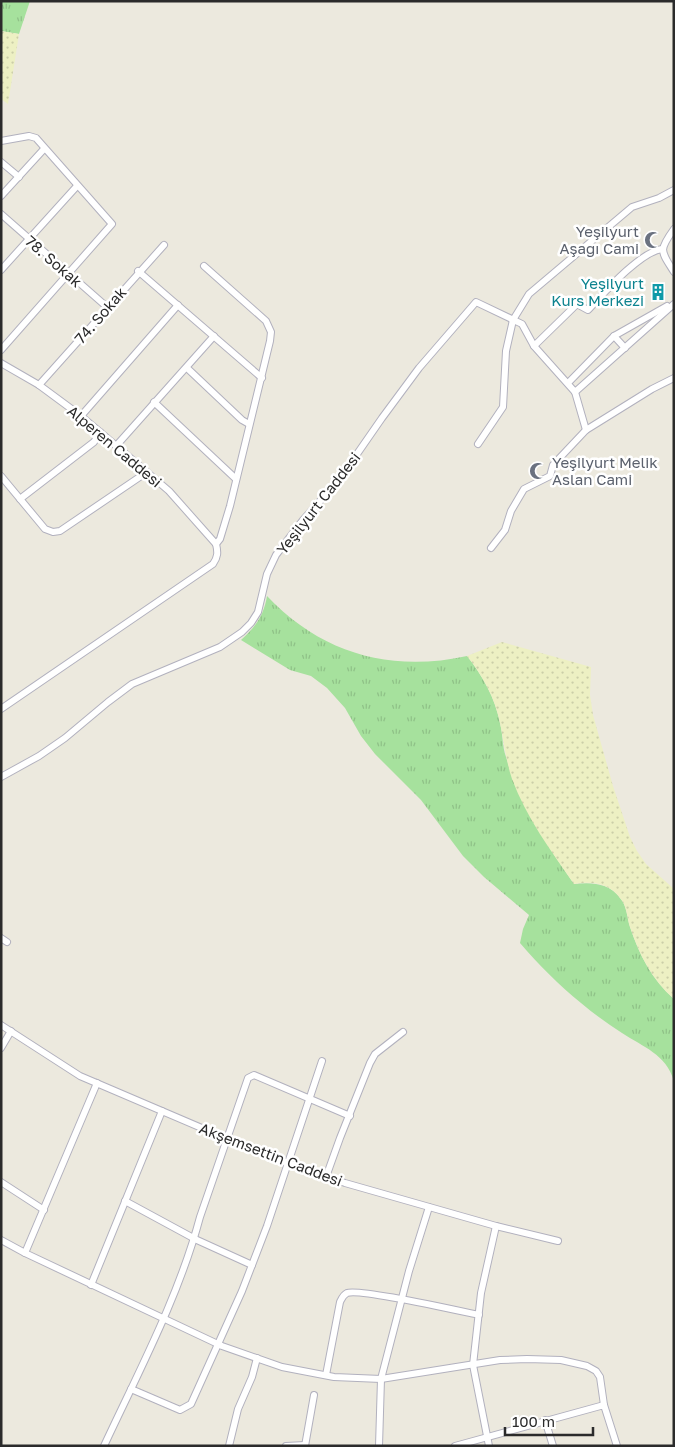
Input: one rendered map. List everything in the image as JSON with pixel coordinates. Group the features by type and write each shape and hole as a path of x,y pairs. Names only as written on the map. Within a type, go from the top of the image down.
{"street":[{"path":"1,140 29,136 36,138 112,224 1,350"},
{"path":"1,196 44,149"},
{"path":"1,162 19,177"},
{"path":"1,270 77,186"},
{"path":"478,444 503,407 506,351 513,320 529,294 632,207 659,198 674,190"},
{"name":"78. Sokak","path":"1,214 107,307"},
{"path":"674,229 662,249 663,255 674,272"},
{"name":"74. Sokak","path":"38,385 138,271 164,245"},
{"path":"534,346 578,304 588,310 615,282 653,250 662,249"},
{"path":"1,709 213,564 217,554 216,544 220,539 236,480 271,336 269,324 204,266"},
{"path":"138,271 262,378"},
{"name":"Yeşilyurt Caddesi","path":"1,777 39,756 66,738 132,684 220,647 242,632 258,612 267,574 276,555 303,520 339,480 419,368 476,302 513,320"},
{"path":"568,383 614,336 674,303"},
{"path":"575,392 674,303"},
{"path":"81,416 178,305"},
{"path":"513,320 522,324 534,346 575,392 586,430"},
{"path":"639,321 646,329"},
{"path":"116,446 214,336"},
{"path":"614,336 625,348"},
{"name":"Alperen Caddesi","path":"1,363 38,385 81,416 169,490 216,544"},
{"path":"187,368 242,420 249,424"},
{"path":"491,548 505,530 511,511 524,488 550,476 553,465 586,430 652,389 674,378"},
{"path":"154,402 236,480"},
{"path":"20,499 94,442 100,432"},
{"path":"1,476 45,530 57,532 147,472"},
{"name":"Akşemsettin Caddesi","path":"1,1025 80,1076 287,1162 326,1177 496,1226 558,1241"},
{"path":"1,1048 11,1031"},
{"path":"326,1177 370,1063 375,1054 403,1032"},
{"path":"131,1389 180,1410 191,1404 219,1344 252,1265 281,1185 322,1060"},
{"path":"104,1446 163,1319 194,1238 245,1082 252,1075 350,1116"},
{"path":"25,1253 98,1083"},
{"path":"91,1285 162,1111"},
{"path":"1,1182 44,1210"},
{"path":"125,1201 194,1238 252,1265"},
{"path":"379,1446 380,1379 429,1207"},
{"path":"489,1446 473,1365 481,1293 496,1226"},
{"path":"1,1240 163,1319 219,1344 282,1367 326,1376 380,1379 500,1360 534,1358 560,1360 587,1366 596,1371 600,1377 604,1405 617,1446"},
{"path":"326,1376 340,1302 345,1294 350,1292 479,1315"},
{"path":"228,1446 238,1408 252,1377 257,1358"},
{"path":"286,1446 305,1445 314,1395"},
{"path":"455,1446 604,1405"},
{"path":"545,1420 553,1446"}],"green space":[{"path":"1,1 30,1 19,34 1,31"},
{"path":"267,596 288,616 310,632 334,645 358,654 384,660 411,662 439,661 467,656 492,696 498,714 505,753 512,774 544,839 574,884 587,883 605,886 616,893 624,904 630,927 642,957 659,984 674,999 674,1081 660,1058 586,1007 557,982 527,951 520,943 529,915 484,877 463,856 421,800 375,754 361,736 345,708 327,688 311,676 290,670 241,640 258,621 264,609"}],"sand":[{"path":"1,31 19,34 8,104 1,99"},
{"path":"502,642 591,667 590,695 593,715 630,837 646,864 674,889 674,999 659,984 642,957 630,927 625,908 616,893 600,884 574,884 524,807 512,779 492,696 467,656"}],"place":[{"name":"Yeşilyurt Aşağı Cami","path":"653,240"},
{"name":"Yeşilyurt Kurs Merkezi","path":"658,292"},
{"name":"Yeşilyurt Melik Aslan Cami","path":"538,471"}]}
